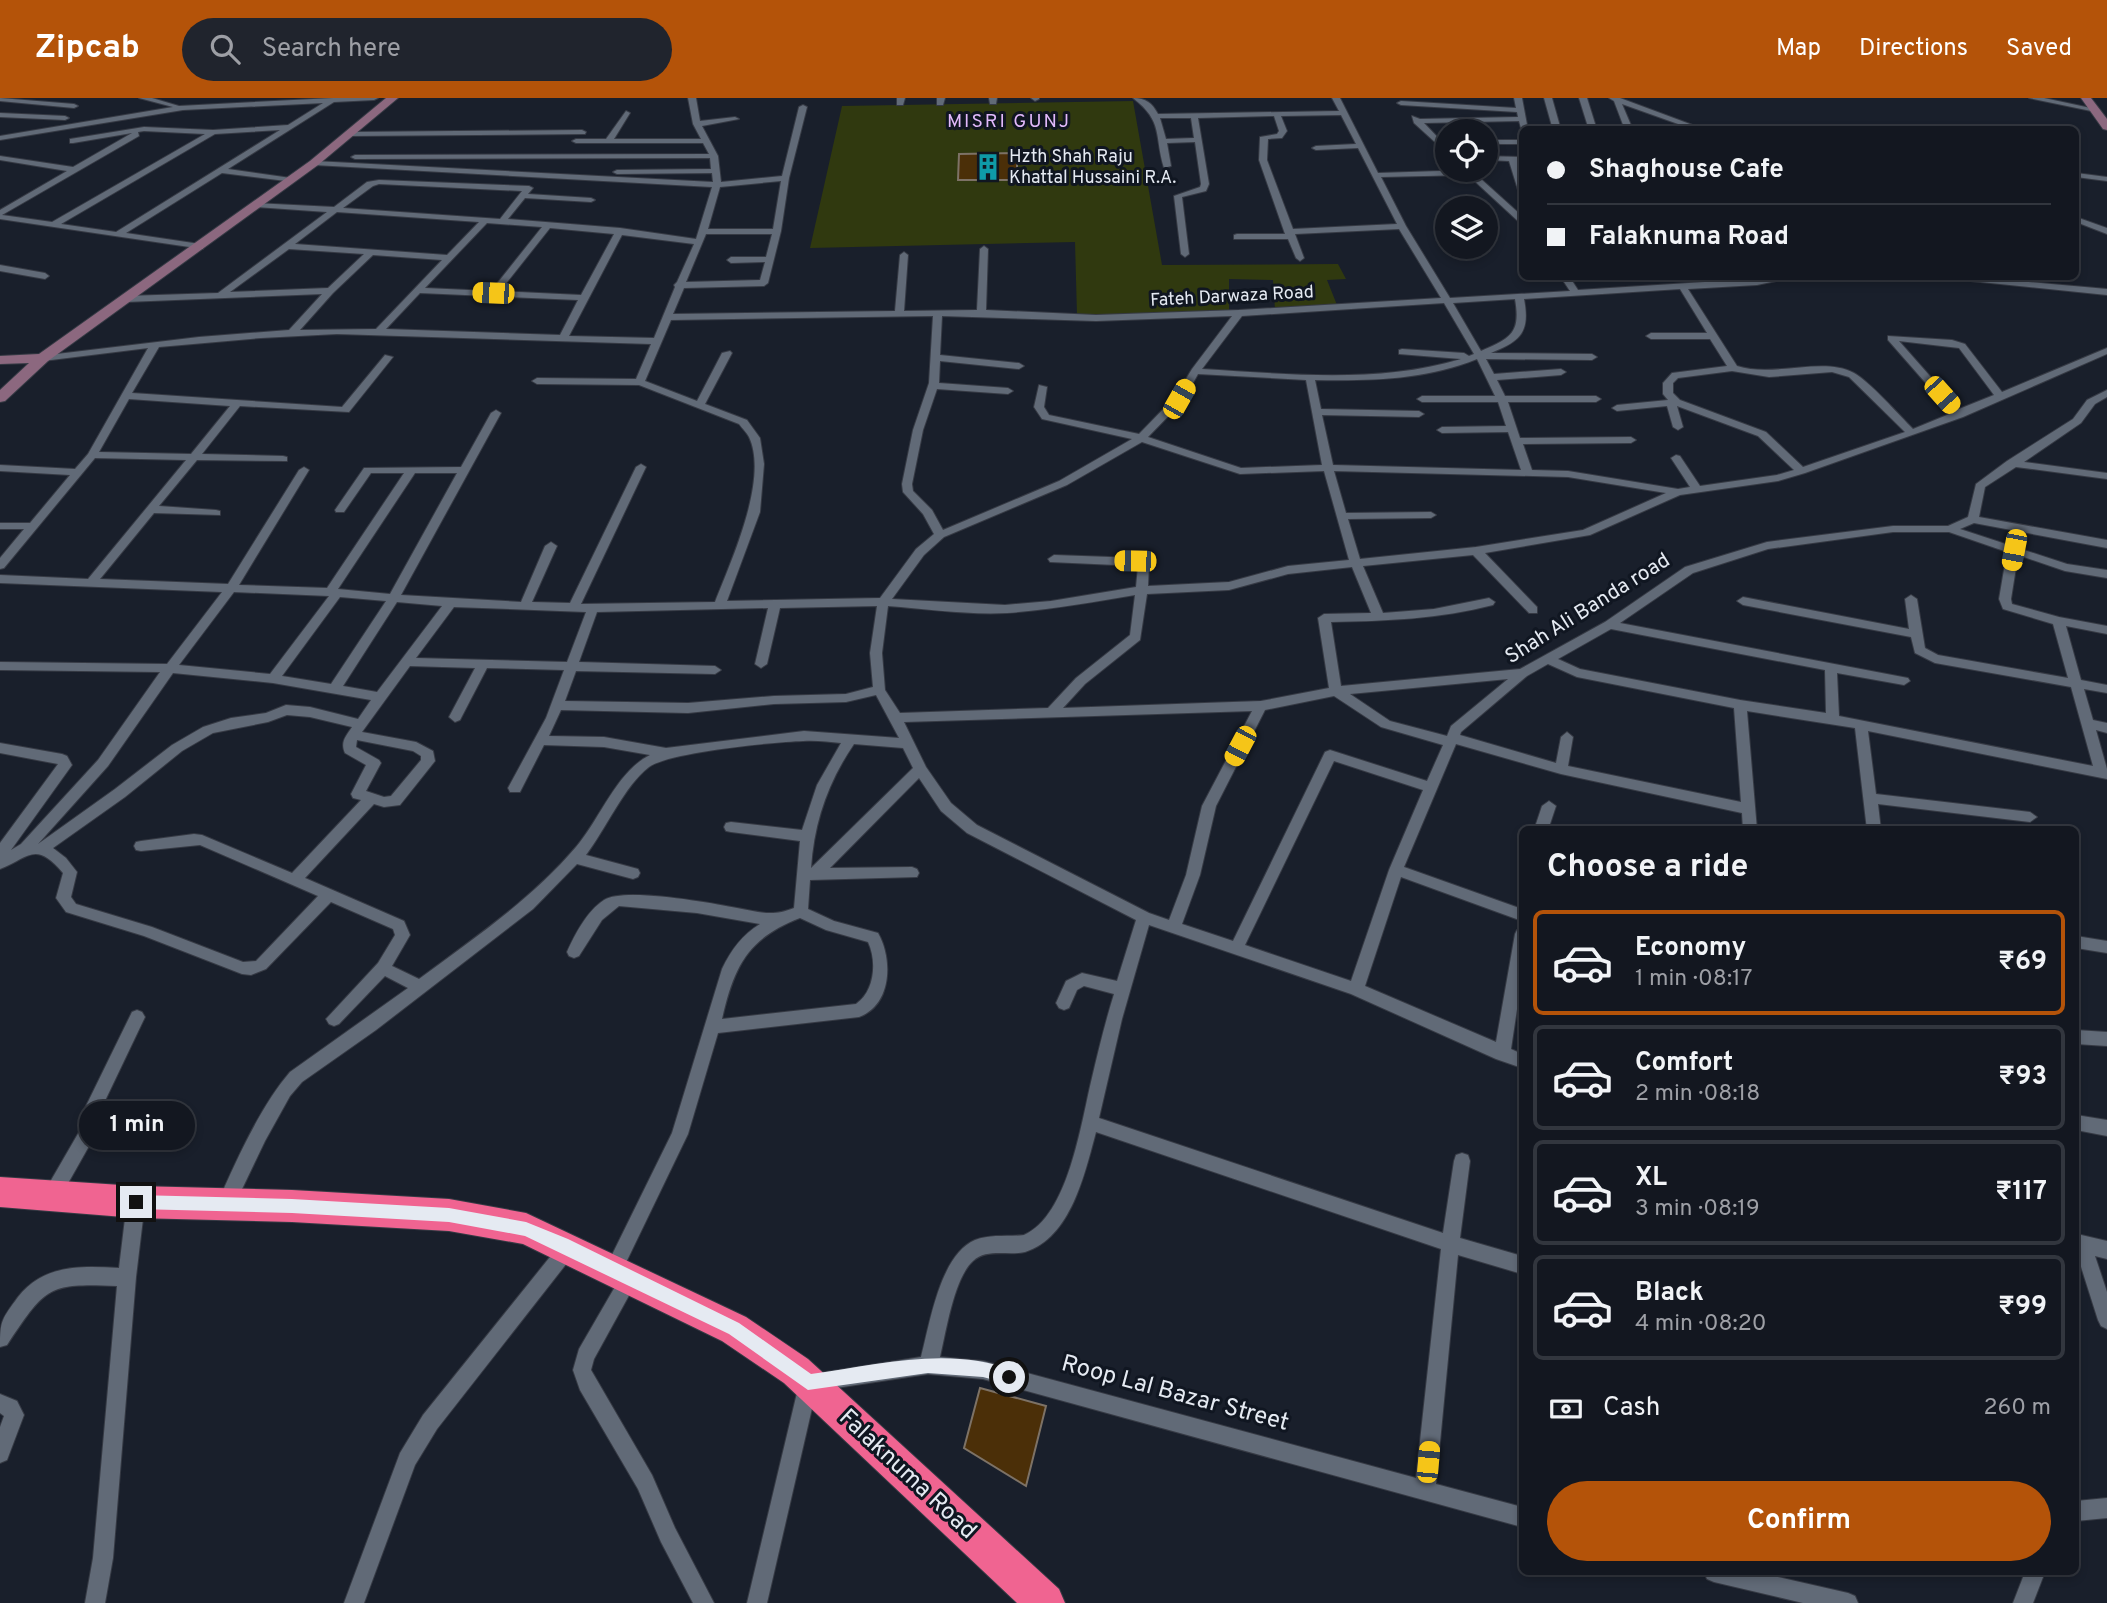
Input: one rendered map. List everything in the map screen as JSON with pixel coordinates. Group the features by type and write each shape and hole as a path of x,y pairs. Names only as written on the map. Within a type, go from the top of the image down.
{"highway":[{"name":"Falaknuma Road","path":"0,1192 136,1202 449,1215 526,1229 569,1247 734,1329 796,1371 1045,1603"}],"main road":[{"path":"0,398 43,358 318,160 393,98"},
{"path":"2086,98 2101,111 2107,127"},
{"path":"0,360 43,358"}],"street":[{"path":"61,128 65,118 83,98"},
{"path":"143,98 183,107"},
{"path":"0,138 183,107 374,98"},
{"path":"640,382 678,285 703,232 717,186 714,156 697,124 692,98"},
{"path":"1137,98 1146,102 1157,116 1167,166"},
{"path":"1336,98 1402,226 1491,377 1518,441 1528,474"},
{"path":"1518,98 1523,126"},
{"path":"1548,98 1557,126"},
{"path":"1583,98 1592,126"},
{"path":"1615,98 1662,120 1687,126"},
{"path":"1615,98 1627,126"},
{"path":"2033,98 2101,111"},
{"path":"0,99 52,100 74,106"},
{"path":"118,234 332,100"},
{"path":"1400,100 1521,114"},
{"path":"1400,100 1417,121 1435,136"},
{"path":"0,215 183,107"},
{"path":"678,285 765,282 777,231 785,178 803,107"},
{"path":"609,141 626,113"},
{"path":"1157,116 1345,113"},
{"path":"1277,114 1283,131 1279,136 1264,138 1262,160 1300,258"},
{"path":"1494,119 1521,114"},
{"path":"0,115 65,118"},
{"path":"1185,254 1178,196 1203,189 1205,184 1194,115"},
{"path":"697,124 735,119"},
{"path":"1417,121 1435,121"},
{"path":"73,141 144,129 213,132 289,127"},
{"path":"55,224 213,132"},
{"path":"350,134 582,132 568,158"},
{"path":"1498,137 1501,142 1519,142"},
{"path":"1163,141 1196,140"},
{"path":"576,141 706,141"},
{"path":"1316,148 1361,146"},
{"path":"318,160 714,156"},
{"path":"0,158 75,170"},
{"path":"1498,158 1519,159"},
{"path":"1512,159 1519,181"},
{"path":"318,160 540,177 717,186 785,178"},
{"path":"220,170 291,180"},
{"path":"575,172 717,171"},
{"path":"1374,175 1435,172"},
{"path":"2079,174 2107,179"},
{"path":"502,221 540,177"},
{"path":"1480,182 1519,217"},
{"path":"221,295 363,188 379,183 591,200"},
{"path":"1512,192 1519,191"},
{"path":"1492,193 1502,192"},
{"path":"256,205 486,219 620,231 698,242"},
{"path":"0,215 200,247"},
{"path":"378,332 486,219"},
{"path":"2079,220 2107,231"},
{"path":"493,293 548,225"},
{"path":"1237,237 1402,226"},
{"path":"562,340 620,231"},
{"path":"703,232 777,231"},
{"path":"288,246 449,258"},
{"path":"981,313 984,249"},
{"path":"292,333 330,291 370,253"},
{"path":"899,314 904,255"},
{"path":"731,260 771,259"},
{"path":"0,268 45,276"},
{"path":"1567,280 1575,292"},
{"name":"Fateh Darwaza Road","path":"667,317 981,313 1096,318 1519,298 1770,280"},
{"path":"1971,280 2107,292"},
{"path":"1682,286 1733,368"},
{"path":"419,290 584,298"},
{"path":"126,299 330,291"},
{"path":"1195,371 1310,377 1406,374 1480,356 1513,340 1523,323 1519,298"},
{"path":"1239,313 1195,371 1179,399 1141,438 1063,483 940,535 920,552 883,602 876,653 879,690 896,718 919,769 946,807 972,828 1144,917 1356,989 1519,1060"},
{"path":"938,314 933,386 918,430 907,484 908,492 928,512 940,535"},
{"path":"43,358 292,333 378,332 655,341"},
{"path":"1651,336 1712,337"},
{"path":"1959,415 1891,338 1962,346 2001,397"},
{"path":"0,565 92,455 155,345"},
{"path":"0,579 333,592 451,603 593,608 883,602 974,610 1005,609 1051,605 1144,590 1229,586 1288,570 1476,551 1586,533 1678,492 1778,478 1912,433 2107,351"},
{"path":"1402,352 1592,357"},
{"path":"700,404 727,353"},
{"path":"125,396 345,410 388,357"},
{"path":"937,358 1019,366"},
{"path":"1678,427 1667,387 1675,374 1733,368 1742,372 1760,373 1843,370 1852,375 1912,433"},
{"path":"1491,377 1561,373"},
{"path":"1310,377 1328,468 1356,564 1379,617"},
{"path":"537,381 640,382 743,422 755,438 759,464 755,512 720,604"},
{"path":"933,386 1008,391"},
{"path":"1042,387 1038,405 1040,413 1046,417 1141,438 1240,471 1328,468 1568,474 1678,492"},
{"path":"1973,519 1980,486 2077,421 2091,402 2107,393"},
{"path":"1422,399 1596,399"},
{"path":"1617,408 1673,403 1762,434 1801,471"},
{"path":"90,584 237,404"},
{"path":"1318,412 1419,414"},
{"path":"334,690 394,597 496,413"},
{"path":"1442,429 1513,429"},
{"path":"1518,441 1632,440"},
{"path":"92,455 283,458"},
{"path":"1676,458 1696,488"},
{"path":"2011,463 2107,476"},
{"path":"574,607 641,467"},
{"path":"0,468 80,472"},
{"path":"273,678 333,592 412,469"},
{"path":"0,863 26,848 103,763 231,588 304,470"},
{"path":"340,510 368,470 466,470"},
{"path":"151,509 216,513"},
{"path":"1342,516 1431,515"},
{"path":"1950,529 1973,519 2107,544"},
{"path":"0,526 32,526"},
{"name":"Shah Ali Banda road","path":"1356,989 1396,870 1456,729 1523,673 1609,625 1689,570 1767,546 1894,529 1950,529"},
{"path":"1950,529 2065,566 2107,574"},
{"path":"525,605 551,546"},
{"path":"2014,550 2005,603 2016,610 2107,630"},
{"path":"1476,551 1533,610"},
{"path":"1051,714 1068,690 1082,677 1136,637 1144,590 1143,564 1135,561 1054,559"},
{"path":"1911,599 1919,650 1934,659 2107,689"},
{"path":"1489,601 1461,610 1422,616 1324,618 1336,691 1386,724 1561,769 1747,808"},
{"path":"1743,601 1916,634"},
{"path":"43,848 177,748 208,730 297,709 357,729 416,747 429,757 395,801 370,800 358,794 357,791 374,763 350,751 349,741 357,729 451,603"},
{"path":"761,664 775,603"},
{"path":"515,788 556,705 593,608"},
{"path":"2058,621 2104,773"},
{"path":"1609,625 1904,681"},
{"path":"1547,659 1577,673 1740,705 1861,724 2104,773"},
{"path":"408,662 715,670"},
{"path":"0,666 170,668 273,678 381,697"},
{"path":"455,717 482,666"},
{"path":"1831,666 1833,719"},
{"path":"896,718 1261,706 1336,691 1523,673"},
{"path":"556,705 688,708 846,698 879,690"},
{"path":"1740,705 1749,826"},
{"path":"1174,927 1193,875 1209,806 1261,706"},
{"path":"1861,724 1874,826"},
{"path":"2087,724 2107,728"},
{"path":"540,740 604,742 666,753 804,736 906,743"},
{"path":"1561,769 1567,737"},
{"path":"801,912 810,874 807,835 819,797 835,762 851,739"},
{"path":"0,748 48,755 62,759 65,765 0,854"},
{"path":"226,1205 259,1136 284,1091 296,1077 370,1026 528,905 575,858 632,776 645,763 666,753"},
{"path":"1237,947 1330,755 1431,787"},
{"path":"810,874 919,769"},
{"path":"1870,798 2030,817"},
{"path":"294,880 370,800"},
{"path":"1542,826 1549,806"},
{"path":"731,827 807,835"},
{"path":"141,846 199,839 399,925 403,935 383,968 334,1019"},
{"path":"26,848 43,848 64,863 70,872 63,898 71,908 148,931 242,968 251,969 261,965 327,896"},
{"path":"575,858 633,873"},
{"path":"1396,870 1519,914"},
{"path":"810,874 912,873"},
{"path":"574,952 594,920 610,902 617,900 697,907 774,920"},
{"path":"704,1603 668,1535 645,1482 606,1418 582,1370 680,1134 719,996 738,951 757,931 774,920 801,912 831,926 868,935 877,943 880,951 878,983 871,1003 859,1010 712,1027"},
{"path":"928,1365 956,1270 967,1254 983,1246 1026,1245 1043,1233 1059,1210 1068,1191 1089,1122 1121,989 1144,917"},
{"path":"2079,942 2107,947"},
{"path":"1502,1054 1519,952"},
{"path":"383,968 419,986"},
{"path":"1064,1003 1071,986 1082,979 1121,989"},
{"path":"51,1196 87,1134 94,1106 136,1017"},
{"path":"2079,1037 2107,1039"},
{"path":"1089,1122 1450,1244 1519,1264"},
{"path":"2079,1123 2107,1128"},
{"path":"1425,1490 1450,1244 1462,1161"},
{"path":"95,1603 103,1558 136,1202"},
{"path":"2079,1244 2107,1250"},
{"path":"2079,1244 2107,1320"},
{"path":"354,1603 407,1460 437,1412 569,1247"},
{"path":"0,1338 28,1296 55,1277 127,1277"},
{"name":"Roop Lal Bazar Street","path":"808,1382 928,1365 983,1370 1519,1516"},
{"path":"757,1603 808,1382"},
{"path":"0,1404 10,1408 14,1415 0,1453"},
{"path":"2079,1511 2107,1508"},
{"path":"2023,1603 2034,1575"},
{"path":"1746,1576 1848,1603"}],"green space":[{"path":"1133,101 1162,265 1338,264 1346,279 1327,280 1337,305 1275,310 1273,280 1229,279 1229,311 1077,315 1075,242 810,248 842,106"}],"building":[{"name":"Hzth Shah Raju Khattal Hussaini R.A.","path":"1017,153 1017,180 958,180 959,154"},
{"path":"980,1388 1046,1406 1026,1486 964,1448"}],"place":[{"name":"Hzth Shah Raju Khattal Hussaini R.A.","path":"988,167"}],"district":[{"name":"MISRI GUNJ","path":"1009,122"}],"route":[{"path":"136,1202 292,1206 449,1215 488,1220 526,1229 563,1244 734,1329 808,1382 928,1365 983,1370 1009,1377"}]}
